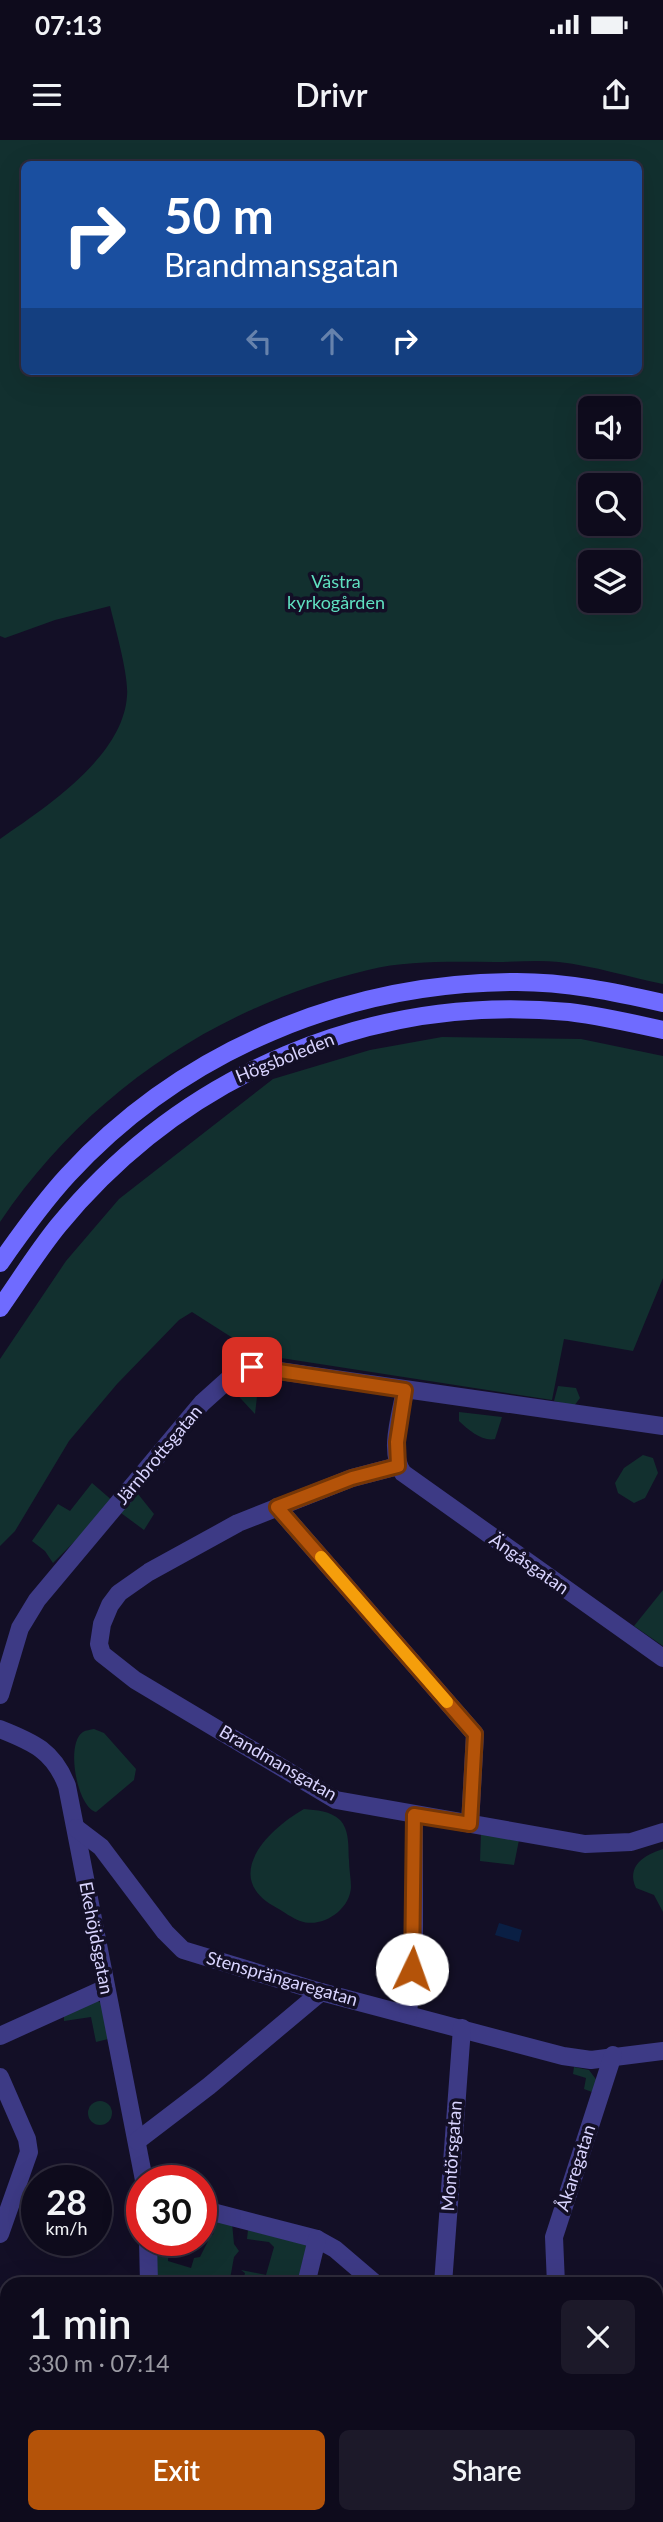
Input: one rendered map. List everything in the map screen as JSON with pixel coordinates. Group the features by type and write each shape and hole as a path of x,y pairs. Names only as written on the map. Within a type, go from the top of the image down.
{"main road":[{"name":"Högsboleden","path":"0,1263 69,1174 118,1128 175,1083 259,1036 359,1001 463,985 518,982 567,986 663,1003"},
{"name":"Högsboleden","path":"0,1308 58,1226 124,1159 160,1127 213,1089 251,1069 334,1037 412,1018 452,1013 532,1010 571,1013 663,1031"}],"street":[{"name":"Järnbrottsgatan","path":"0,1695 20,1628 37,1600 202,1403 231,1377 252,1367 663,1426"},
{"path":"405,1390 397,1442 398,1466 360,1475 277,1507 475,1734 470,1824"},
{"name":"Ängåsgatan","path":"398,1466 425,1489 663,1658"},
{"name":"Brandmansgatan","path":"277,1507 216,1533 119,1593 105,1615 99,1644 102,1654 117,1668 326,1795 414,1815 585,1844 631,1842 663,1832"},
{"name":"Ekehöjdsgatan","path":"0,1729 35,1743 53,1759 67,1786 141,2165"},
{"path":"408,2014 414,1942 414,1815"},
{"name":"Stensprängaregatan","path":"76,1828 101,1847 164,1932 183,1950 321,1992 563,2056 591,2060 613,2055 663,2051"},
{"path":"0,2036 106,1988"},
{"path":"137,2141 209,2087 321,1992"},
{"name":"Montörsgatan","path":"444,2277 462,2028"},
{"name":"Åkaregatan","path":"556,2277 554,2237 613,2055"},
{"path":"0,2077 27,2139 29,2152 0,2234"},
{"path":"217,2213 317,2239 335,2249 368,2277"},
{"path":"308,2277 317,2239"},
{"path":"148,2256 149,2277"}],"green space":[{"name":"Västra kyrkogården","path":"0,140 663,140 663,984 585,966 535,961 399,965 368,970 312,986 259,1006 208,1032 160,1061 115,1095 73,1133 35,1176 0,1222 0,839 59,796 97,760 112,740 122,718 127,696 126,676 110,606 55,620 5,638 0,636"},
{"path":"442,1037 581,1039 663,1056 663,1278 633,1351 564,1339 552,1400 281,1358 239,1342 192,1312 179,1320 117,1384 69,1441 15,1531 0,1546 0,1359 66,1261 119,1199 273,1079 370,1050"},
{"path":"246,1377 259,1379 255,1414 230,1387"},
{"path":"558,1386 576,1388 580,1398 574,1406 554,1401"},
{"path":"459,1412 502,1417 495,1439 486,1439 471,1431 459,1421"},
{"path":"643,1455 653,1458 658,1473 645,1498 634,1503 618,1493 615,1483 624,1468"},
{"path":"92,1483 114,1502 53,1563 45,1551 32,1541 58,1504 70,1511"},
{"path":"138,1494 154,1514 144,1530 121,1513"},
{"path":"663,1590 663,1646 634,1626"},
{"path":"94,1729 104,1733 136,1769 134,1780 96,1812 89,1808 83,1799 74,1761 78,1738 83,1732"},
{"path":"304,1809 332,1815 343,1824 348,1839 351,1887 346,1903 333,1916 308,1923 288,1915 260,1896 252,1883 251,1869 255,1855 264,1842 276,1829"},
{"path":"481,1833 519,1840 514,1865 480,1861"},
{"path":"663,1849 663,1912 654,1895 636,1888 633,1873 643,1858"},
{"path":"94,1999 101,2003 108,2039 96,2042 91,2017 64,2021 64,2015"},
{"path":"574,2067 589,2070 598,2082 592,2092 584,2089 586,2078 573,2074"},
{"path":"95,2101 105,2101 112,2108 112,2118 105,2125 95,2125 88,2118 88,2108"},
{"path":"217,2220 232,2223 234,2244 239,2251 234,2257 230,2277 155,2277 155,2256 168,2256 168,2261 191,2268 194,2258 217,2256"},
{"path":"248,2230 307,2245 302,2277 244,2277 245,2273 241,2270 266,2275 274,2247 269,2242 247,2239"}],"water":[{"path":"499,1923 522,1930 519,1942 495,1935"}],"slow traffic":[{"path":"321,1557 447,1702"}],"route":[{"path":"252,1367 405,1390 397,1442 398,1466 382,1468 352,1478 277,1507 475,1734 476,1759 470,1824 414,1815 412,1969"}]}
